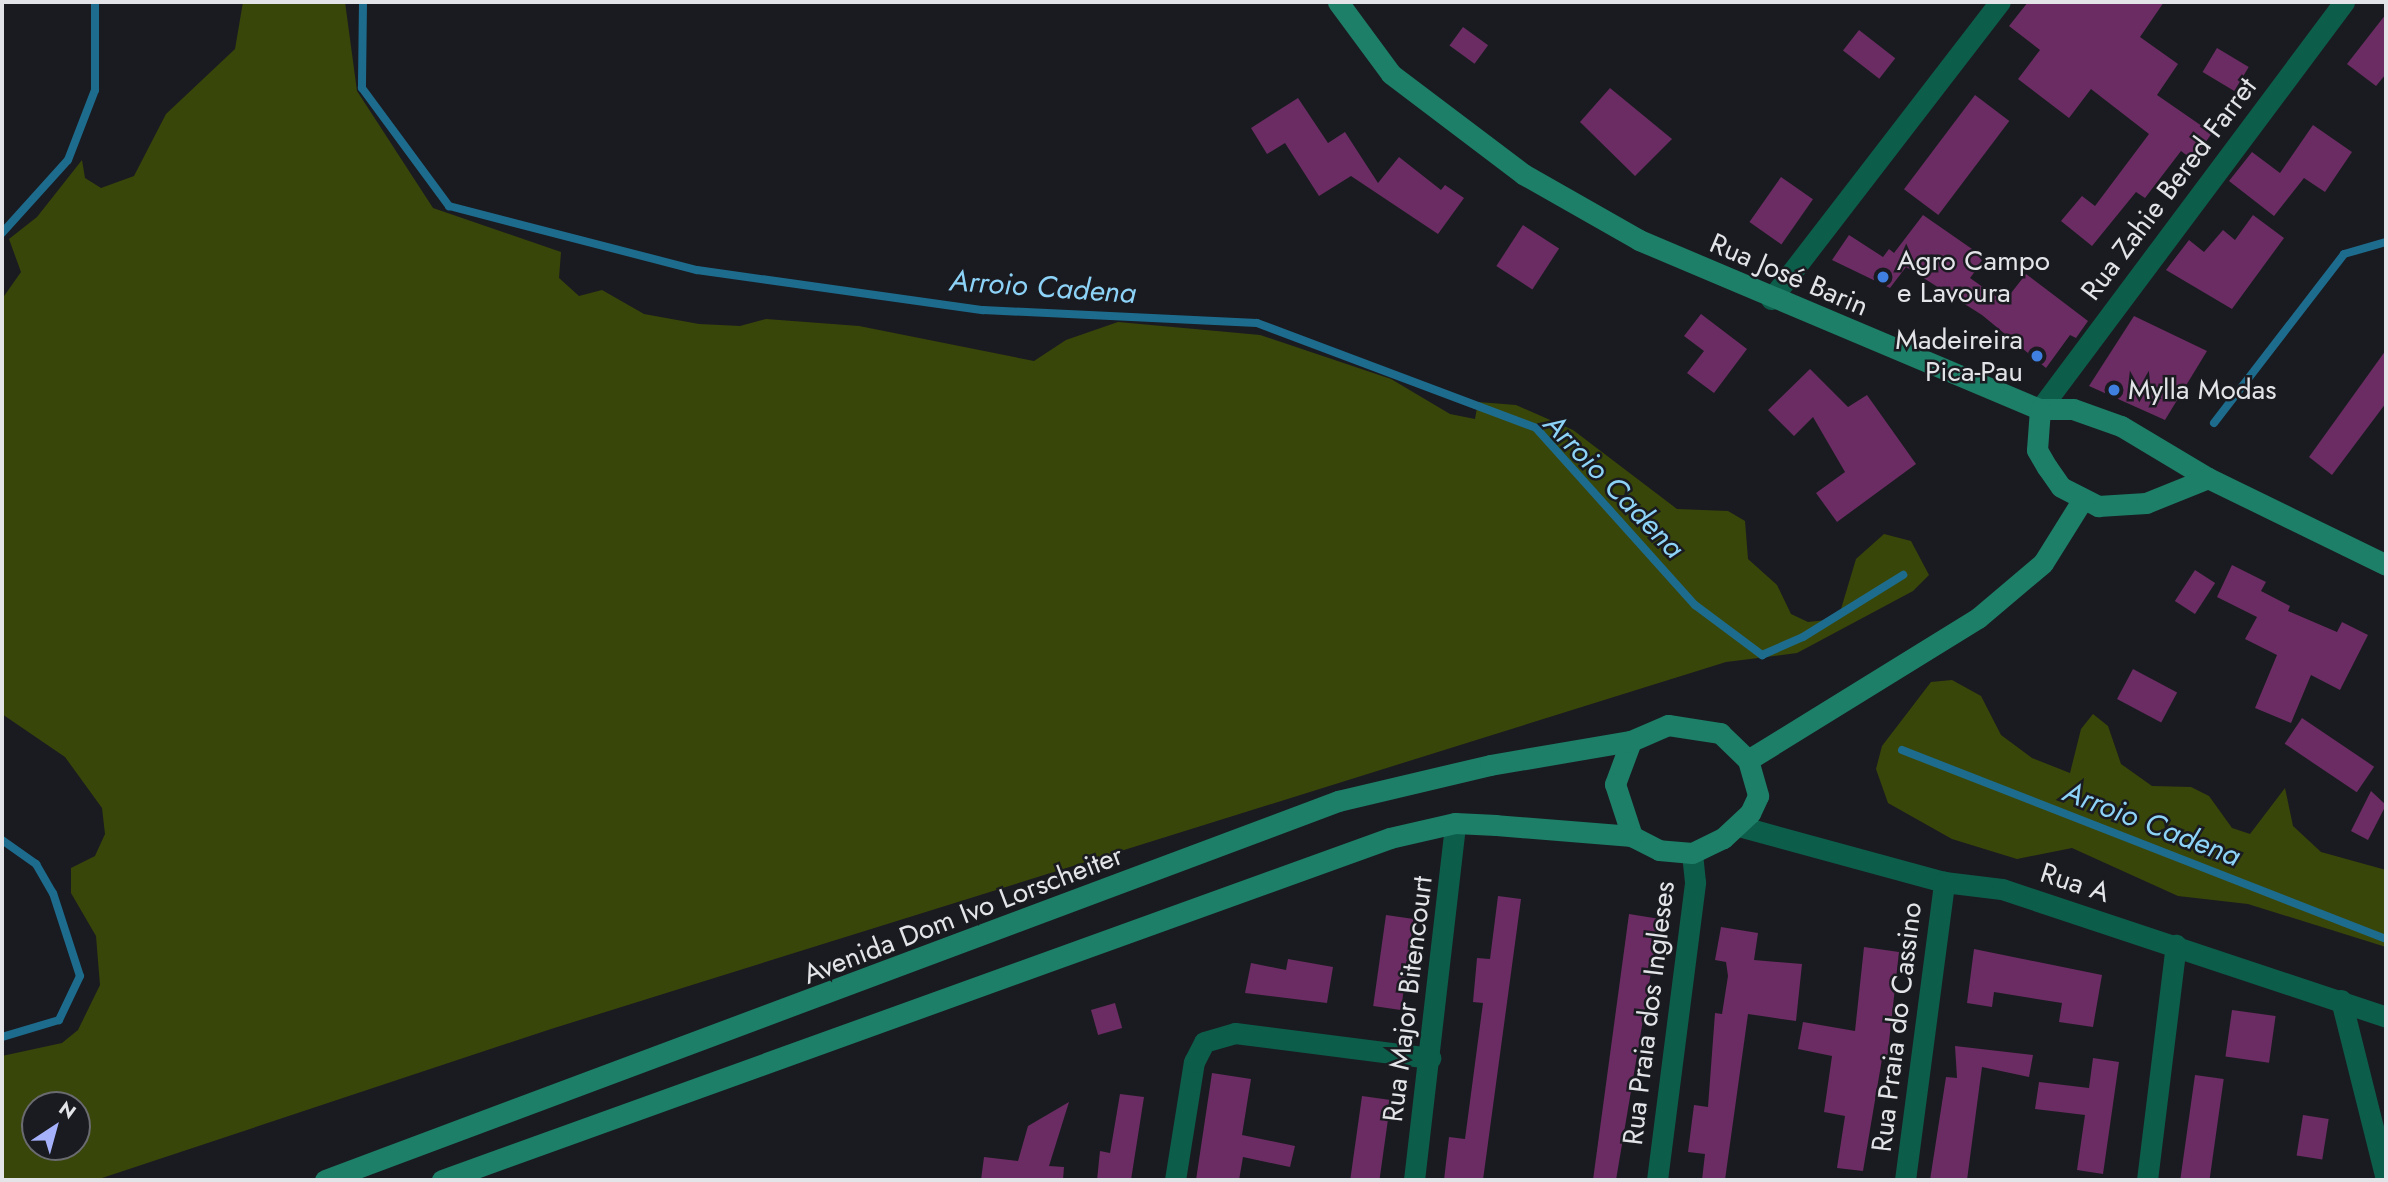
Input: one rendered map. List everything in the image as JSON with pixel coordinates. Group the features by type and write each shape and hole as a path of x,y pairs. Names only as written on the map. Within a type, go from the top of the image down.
{"main road":[{"name":"Rua José Barin","path":"1338,2 1391,74 1523,174 1639,240 1771,299 2040,409 2073,409 2121,426 2208,478 2386,565"},
{"path":"2040,409 2037,450 2061,487 2098,506 2146,503 2208,478"},
{"path":"442,1180 1334,853 1455,823 1632,836 1659,850 1692,853 1739,826 1758,796 1748,760 1978,618 2043,563 2083,499"},
{"name":"Avenida Dom Ivo Lorscheiter","path":"325,1180 1338,801 1490,765 1631,741 1685,724 1720,733 1748,760"},
{"path":"1631,741 1615,784 1632,836"}],"street":[{"path":"1771,299 2000,2"},
{"name":"Rua Zahie Bered Farret","path":"2040,409 2344,2"},
{"name":"Rua Major Bitencourt","path":"1413,1180 1430,1058 1455,823"},
{"name":"Rua A","path":"1739,826 1944,882 2002,889 2176,944 2386,1017"},
{"name":"Rua Praia dos Ingleses","path":"1657,1180 1695,882 1692,853"},
{"name":"Rua Praia do Cassino","path":"1905,1180 1944,882"},
{"path":"2147,1180 2176,944"},
{"path":"2341,1000 2386,1179"},
{"path":"1175,1180 1194,1062 1204,1042 1234,1033 1430,1058"}],"green space":[{"path":"243,2 345,2 357,91 433,208 561,252 559,278 579,296 602,290 644,314 699,324 740,326 766,319 859,326 1034,361 1066,340 1118,322 1260,335 1391,379 1450,414 1475,419 1478,402 1516,405 1573,430 1677,509 1728,511 1745,521 1748,559 1777,585 1791,614 1808,622 1827,620 1841,609 1856,559 1884,534 1911,541 1929,575 1913,591 1797,653 1726,662 551,1029 96,1180 2,1180 2,1056 62,1043 78,1030 100,985 96,936 71,893 71,868 95,856 105,834 102,808 65,757 2,714 2,299 21,272 9,239 37,217 82,160 85,178 101,188 134,176 166,114 235,49"},
{"path":"1952,680 1981,696 2001,735 2032,758 2070,773 2081,729 2093,714 2108,726 2121,764 2152,786 2191,787 2209,796 2232,828 2250,834 2285,788 2293,826 2321,852 2386,870 2386,947 2248,904 2178,896 2072,848 2017,859 1952,839 1888,803 1876,769 1882,746 1931,682"}],"building":[{"path":"2028,2 2164,2 2140,37 2178,64 2157,95 2212,133 2193,160 2181,151 2145,198 2136,192 2092,246 2061,221 2082,196 2095,206 2149,134 2091,89 2069,118 2018,79 2040,50 2009,26"},
{"path":"2386,14 2386,74 2376,86 2347,64"},
{"path":"1463,27 1488,45 1475,64 1449,46"},
{"path":"1859,30 1895,58 1879,79 1843,50"},
{"path":"2217,48 2249,67 2234,91 2203,72"},
{"path":"1610,88 1672,139 1635,176 1580,122"},
{"path":"1975,95 2009,121 1938,215 1904,189"},
{"path":"1298,98 1328,143 1345,132 1378,183 1399,157 1441,190 1445,185 1464,198 1438,234 1351,176 1319,196 1285,143 1267,154 1251,128"},
{"path":"2313,125 2352,152 2325,192 2304,178 2274,216 2229,181 2252,152 2280,173"},
{"path":"1781,177 1813,199 1781,244 1749,222"},
{"path":"1923,215 1985,258 1970,278 2004,302 2026,274 2088,321 2076,338 2070,335 2046,368 1982,315 1906,267 1890,288 1832,260 1849,235 1883,257 1889,249 1894,253"},
{"path":"2253,215 2284,238 2232,309 2166,270 2189,240 2204,252 2223,230 2235,240"},
{"path":"1523,225 1559,248 1532,290 1496,266"},
{"path":"1701,314 1747,349 1714,393 1687,373 1704,351 1684,336"},
{"path":"2134,316 2207,351 2165,420 2089,386"},
{"path":"2386,350 2386,403 2332,475 2309,457"},
{"path":"1810,369 1848,407 1867,395 1916,464 1837,522 1816,493 1845,472 1813,417 1794,436 1768,410"},
{"path":"2232,565 2266,582 2261,591 2290,606 2288,611 2337,632 2342,622 2368,635 2340,690 2311,675 2291,723 2255,708 2277,655 2245,639 2257,617 2217,597"},
{"path":"2195,570 2215,583 2195,614 2175,601"},
{"path":"2133,669 2177,692 2161,722 2117,699"},
{"path":"2302,718 2374,767 2357,792 2285,744"},
{"path":"2371,791 2386,805 2368,840 2351,831"},
{"path":"1498,896 1521,899 1483,1180 1444,1180 1449,1137 1465,1139 1483,1003 1473,1002 1477,958 1490,959"},
{"path":"1629,914 1660,919 1616,1180 1593,1180"},
{"path":"1386,915 1414,919 1401,1010 1373,1006"},
{"path":"1721,927 1758,933 1754,960 1802,964 1796,1021 1748,1014 1725,1180 1702,1180 1705,1154 1688,1152 1694,1105 1708,1107 1715,1013 1722,1014 1728,976 1726,962 1715,960"},
{"path":"1864,947 1899,952 1887,1060 1882,1059 1863,1171 1837,1168 1845,1116 1824,1112 1832,1056 1798,1049 1803,1022 1855,1031"},
{"path":"1974,949 2102,975 2093,1027 2059,1022 2062,1003 1994,992 1992,1007 1967,1003"},
{"path":"1288,959 1333,967 1327,1003 1245,993 1251,963 1286,970"},
{"path":"1115,1003 1122,1028 1098,1035 1091,1010"},
{"path":"2232,1010 2276,1016 2269,1063 2225,1057"},
{"path":"1955,1046 2033,1055 2029,1077 1982,1067 1967,1180 1930,1180 1946,1077 1957,1078"},
{"path":"2093,1058 2119,1062 2103,1174 2077,1170 2085,1115 2035,1109 2039,1082 2089,1088"},
{"path":"1212,1073 1251,1079 1242,1135 1295,1146 1290,1167 1243,1157 1239,1180 1196,1180"},
{"path":"2195,1075 2224,1079 2210,1180 2180,1180"},
{"path":"1120,1094 1144,1097 1131,1180 1097,1180 1100,1151 1110,1153"},
{"path":"1362,1096 1391,1100 1379,1180 1350,1180"},
{"path":"1069,1102 1049,1166 1064,1167 1063,1180 981,1180 984,1157 1018,1161 1028,1126"},
{"path":"2303,1115 2329,1119 2322,1160 2297,1155"}],"waterway":[{"name":"Arroio Cadena","path":"2,233 68,160 95,90 95,2"},
{"name":"Arroio Cadena","path":"363,2 362,88 449,206 697,270 983,310 1257,323 1536,428 1695,605 1762,655 1803,637 1903,575"},
{"path":"2214,423 2344,254 2386,242"},
{"name":"Arroio Cadena","path":"1902,750 2386,939"},
{"name":"Arroio Cadena","path":"2,840 36,864 53,893 80,976 59,1020 2,1037"}],"place":[{"name":"Agro Campo e Lavoura","path":"1883,277"},
{"name":"Madeireira Pica-Pau","path":"2037,356"},
{"name":"Mylla Modas","path":"2114,390"}]}
